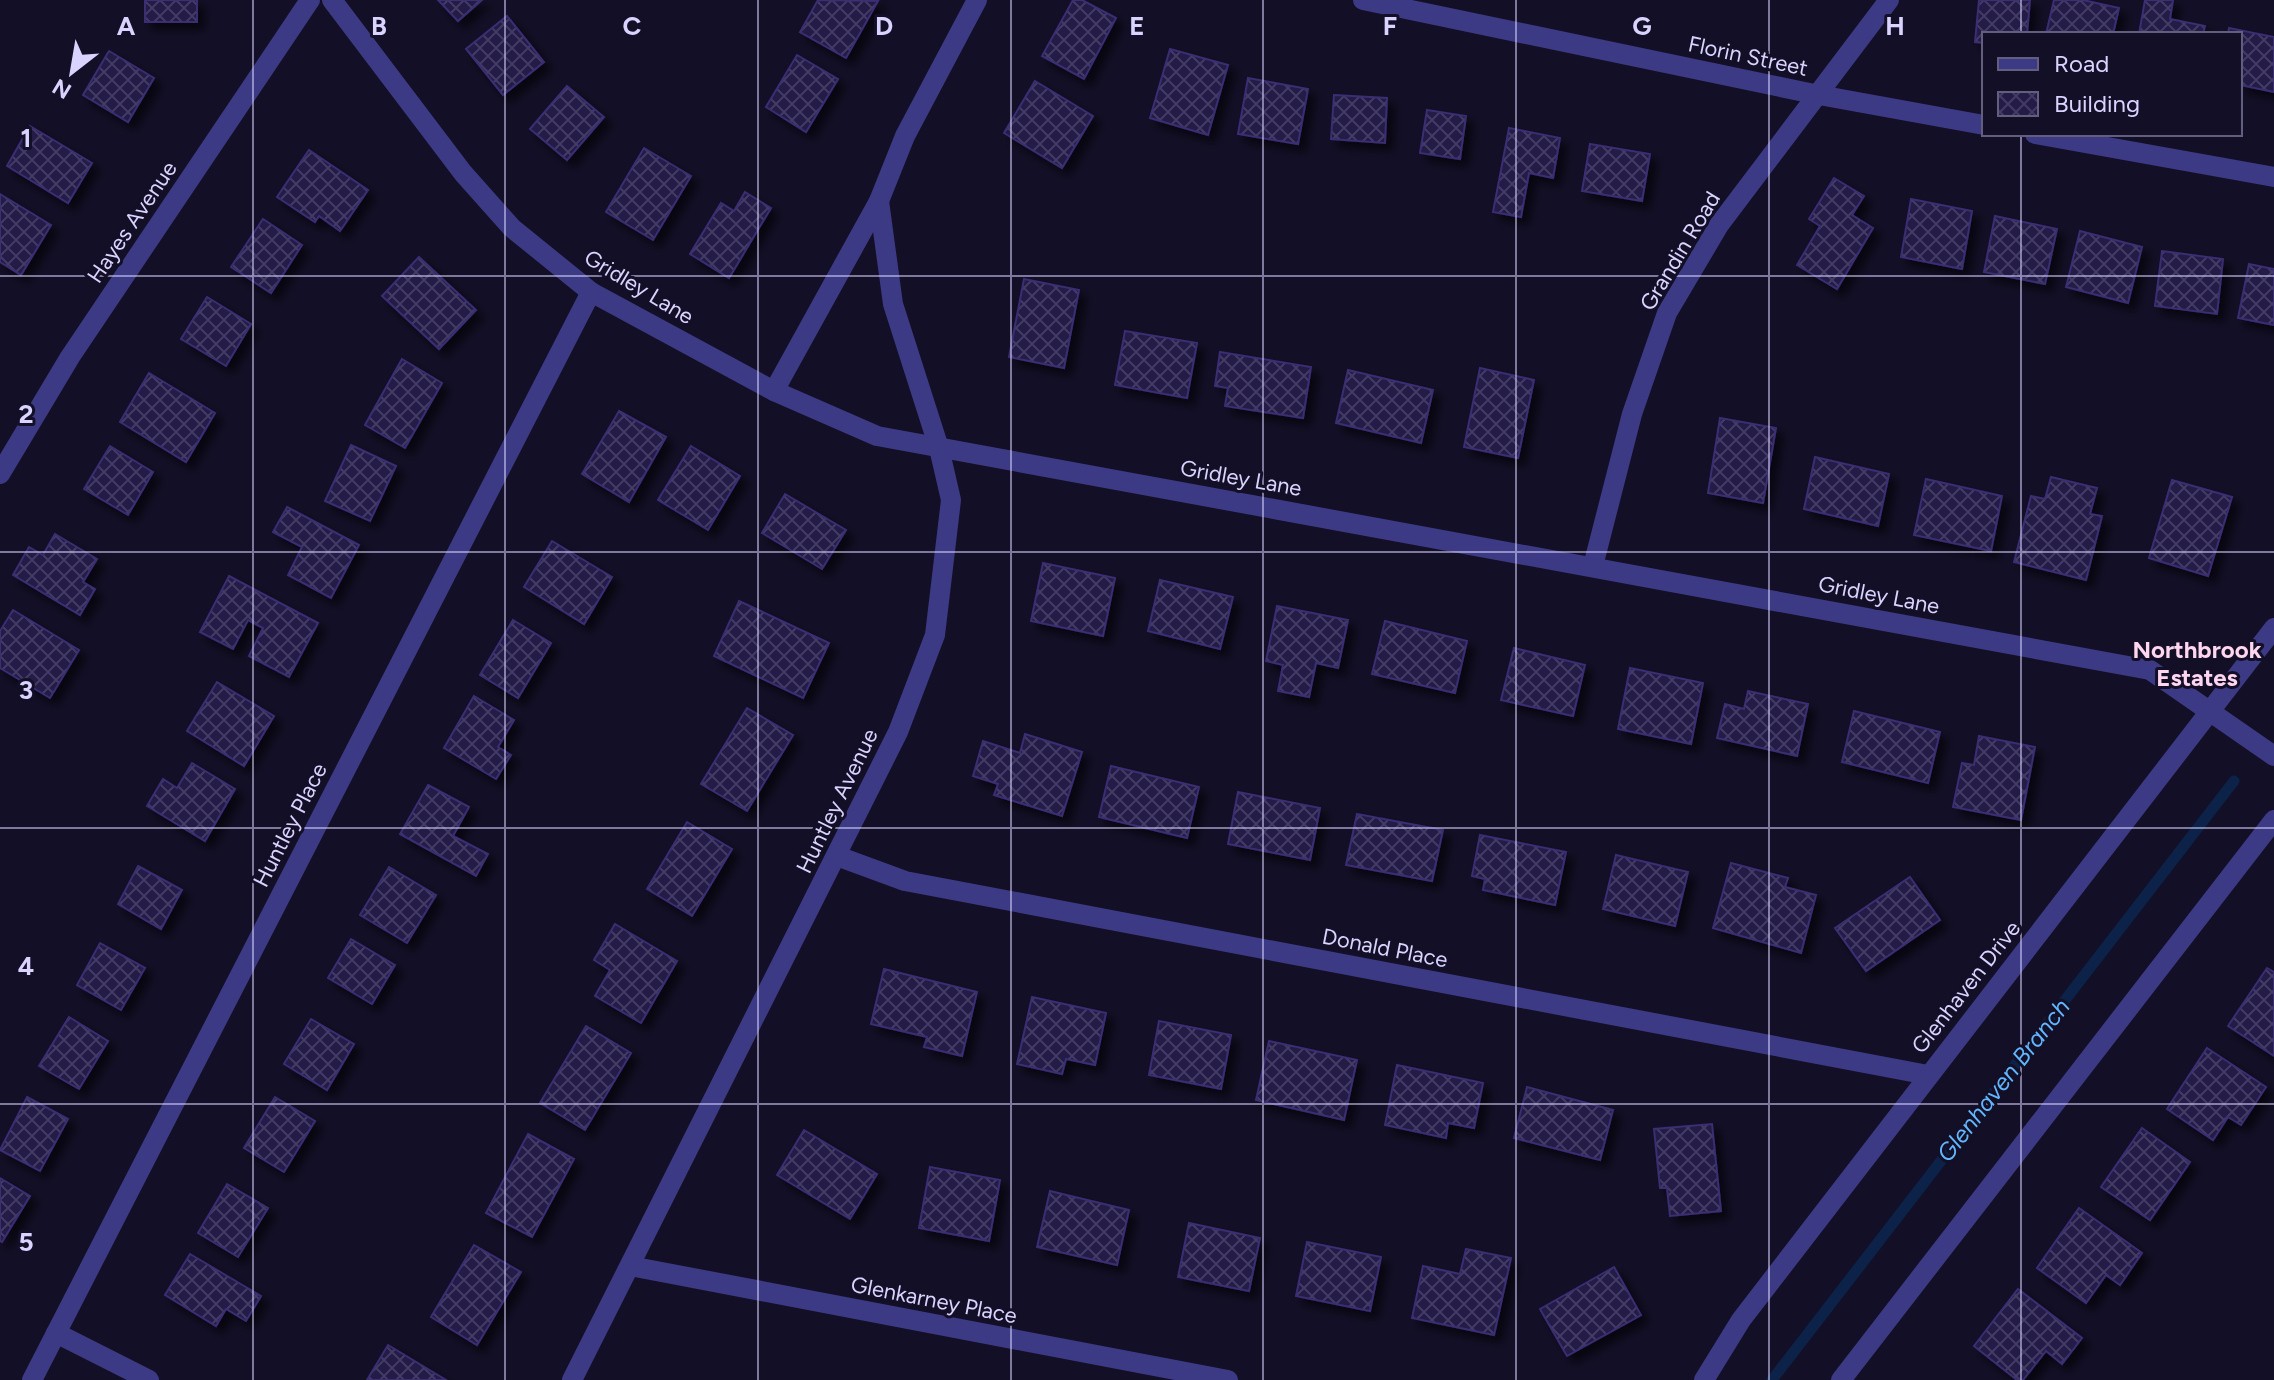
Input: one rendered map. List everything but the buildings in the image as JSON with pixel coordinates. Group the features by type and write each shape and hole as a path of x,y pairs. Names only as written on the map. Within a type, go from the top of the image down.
{"street":[{"name":"Hayes Avenue","path":"0,474 70,357 310,0"},
{"name":"Gridley Lane","path":"332,0 463,173 512,228 591,292 774,391 877,436 2150,670 2274,756"},
{"name":"Huntley Avenue","path":"774,391 879,201 905,136 977,0"},
{"name":"Florin Street","path":"1363,0 1819,95 1982,125"},
{"name":"Grandin Road","path":"1593,566 1632,414 1667,313 1719,225 1889,0"},
{"path":"2046,136 2274,177"},
{"name":"Huntley Avenue","path":"572,1380 898,732 935,635 951,500 939,448 893,304 879,201"},
{"name":"Huntley Place","path":"32,1380 591,292"},
{"name":"Glenhaven Drive","path":"1704,1380 1741,1320 2274,628"},
{"path":"1841,1380 2274,820"},
{"name":"Donald Place","path":"837,856 905,881 1928,1075"},
{"name":"Glenkarney Place","path":"630,1266 1228,1380"},
{"path":"56,1333 149,1380"}],"waterway":[{"name":"Glenhaven Branch","path":"1772,1380 2234,781"}],"district":[{"name":"Northbrook Estates","path":"2197,663"}]}
